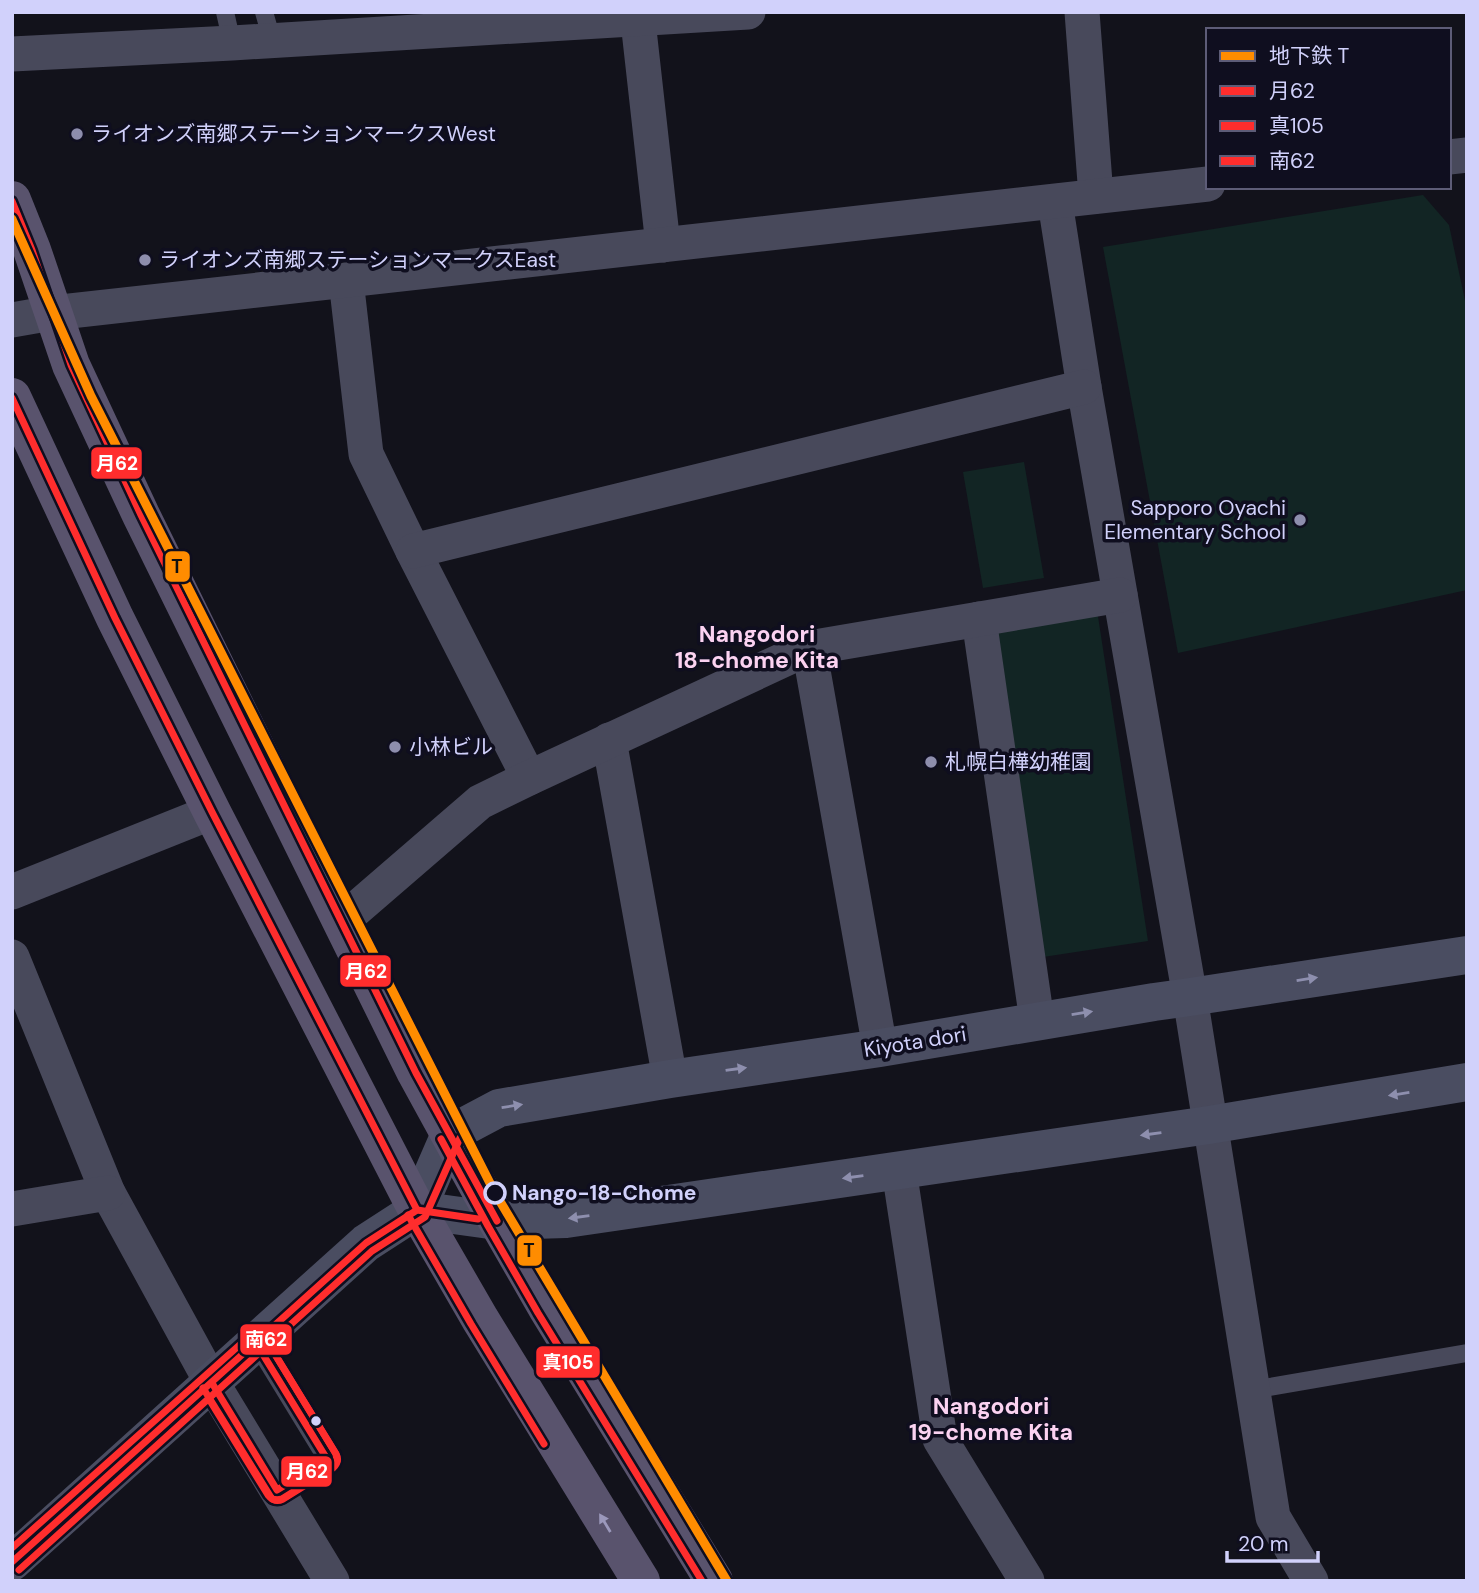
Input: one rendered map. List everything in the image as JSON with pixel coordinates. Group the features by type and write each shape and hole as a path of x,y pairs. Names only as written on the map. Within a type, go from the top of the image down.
{"main road":[{"path":"12,200 71,365 141,515 416,1073 554,1320 714,1581"},
{"path":"12,397 115,618 417,1210 480,1319 640,1581"}],"street":[{"path":"12,54 228,27 748,12"},
{"path":"1082,12 1096,196"},
{"path":"637,15 663,245"},
{"path":"12,320 52,313 1206,184"},
{"path":"1055,202 1084,387 1190,998 1273,1517 1311,1581"},
{"path":"346,280 366,454 529,778"},
{"path":"413,551 1084,387"},
{"path":"341,922 480,802 809,648 1120,595"},
{"path":"979,619 1037,1021"},
{"path":"809,648 880,1048"},
{"path":"609,740 670,1079"},
{"path":"12,892 212,812"},
{"name":"Kiyota dori","path":"450,1134 499,1108 1154,1002 1467,955"},
{"path":"12,957 108,1192 212,1383 277,1490 326,1578"},
{"path":"417,1210 497,1221 566,1219 1209,1125 1467,1082"},
{"path":"12,1562 366,1243 417,1210 450,1134"},
{"path":"899,1170 940,1439 1027,1581"},
{"path":"12,1209 108,1192"}],"lane":[{"path":"256,1343 327,1458 277,1490"},
{"path":"1252,1390 1467,1353"}],"green space":[{"name":"Sapporo Oyachi Elementary School","path":"1423,195 1449,225 1467,310 1467,590 1178,653 1103,247"},
{"path":"1024,462 1044,578 983,588 963,472"},
{"path":"1097,610 1148,941 1043,957 991,626"}],"metro line":[{"name":"T","path":"12,219 91,396 495,1193 727,1581"}],"transit line":[{"name":"月62","path":"12,201 32,250 71,365 141,515 416,1073 497,1221"},
{"name":"月62","path":"12,398 115,618 417,1210"},
{"name":"真105","path":"19,1570 372,1251 425,1217 460,1138"},
{"name":"真105","path":"441,1139 538,1313 702,1581"},
{"name":"月62","path":"12,1562 366,1243 417,1210 478,1219"},
{"name":"真105","path":"408,1215 544,1444"},
{"name":"南62","path":"12,1548 253,1333 259,1333 265,1338 336,1454 336,1463 333,1468 283,1499 273,1499 209,1399"},
{"name":"真105","path":"203,1388 272,1499 282,1499 333,1467 337,1461 336,1454 265,1338"},
{"name":"月62","path":"212,1383 277,1490 327,1459 256,1343"}],"place":[{"name":"ライオンズ南郷ステーションマークスWest","path":"77,134"},
{"name":"ライオンズ南郷ステーションマークスEast","path":"145,260"},
{"name":"Sapporo Oyachi Elementary School","path":"1300,520"},
{"name":"小林ビル","path":"395,747"},
{"name":"札幌白樺幼稚園","path":"931,762"},
{"name":"Nango-18-Chome","path":"495,1193"}],"district":[{"name":"Nangodori 18-chome Kita","path":"757,647"},
{"name":"Nangodori 19-chome Kita","path":"991,1419"}]}
